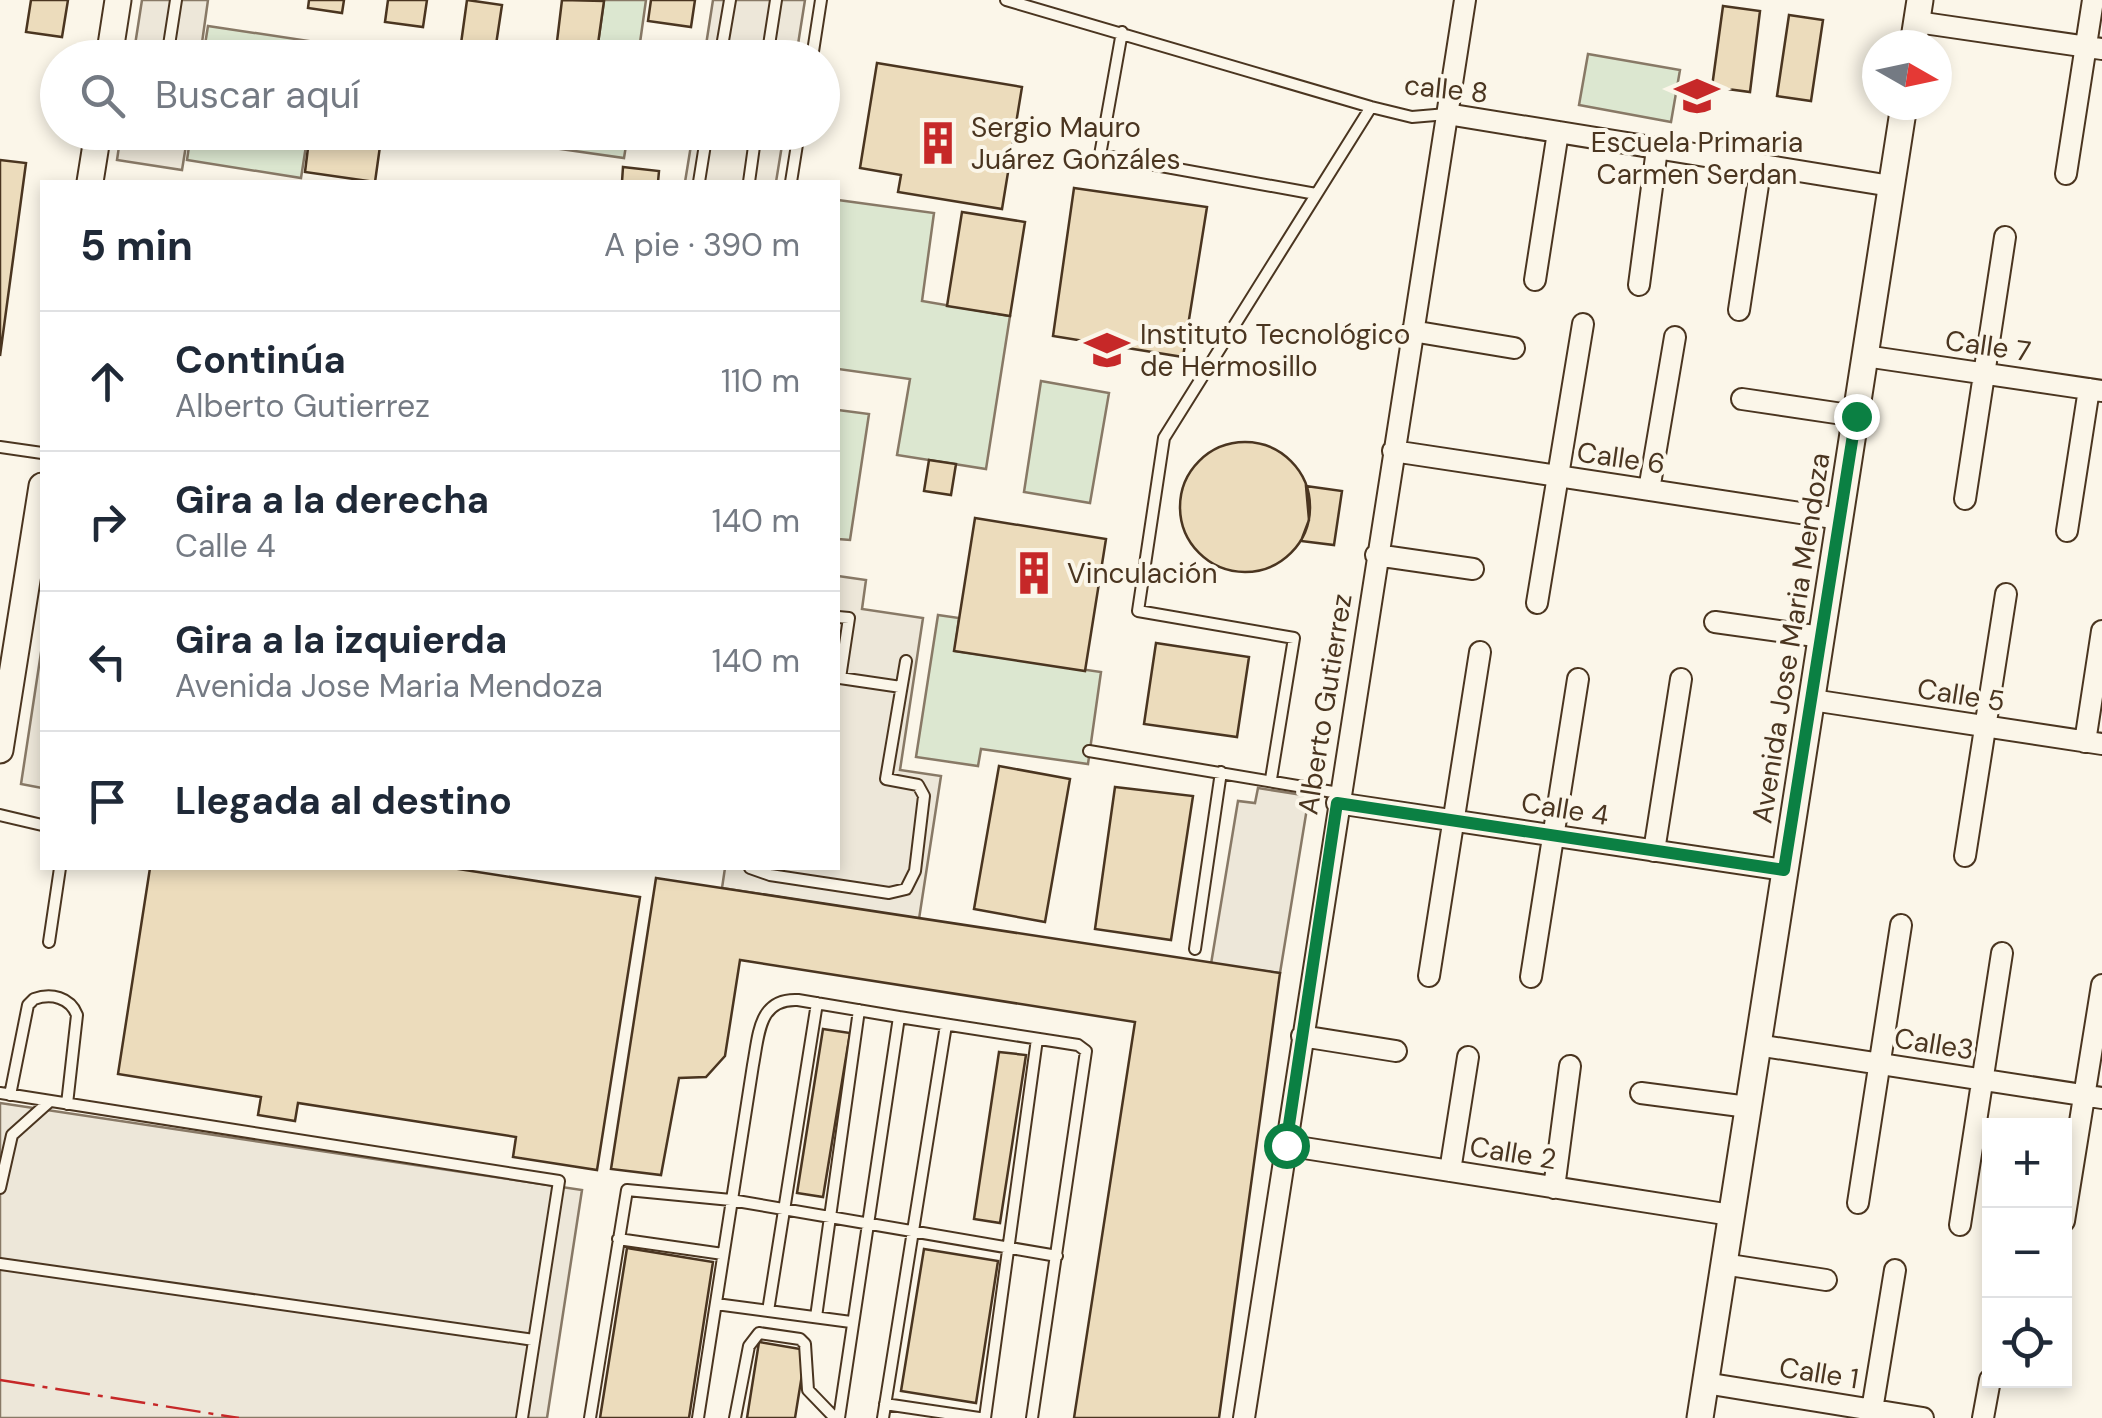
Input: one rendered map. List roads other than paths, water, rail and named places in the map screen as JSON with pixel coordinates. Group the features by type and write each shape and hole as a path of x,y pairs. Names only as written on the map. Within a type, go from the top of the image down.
{"street":[{"path":"112,40 118,0"},
{"name":"Alberto Gutierrez","path":"1244,1418 1465,0"},
{"path":"2066,174 2094,48 2094,0"},
{"path":"1917,22 2094,48"},
{"name":"calle 8","path":"1447,114 1891,186"},
{"name":"Avenida Jose Maria Mendoza","path":"1700,1418 1902,120"},
{"path":"1534,280 1558,132"},
{"path":"1639,285 1657,148"},
{"path":"90,180 95,150"},
{"path":"1739,310 1761,165"},
{"path":"1965,499 2004,237"},
{"path":"1537,604 1583,324"},
{"path":"1412,331 1514,348"},
{"path":"1650,490 1675,337"},
{"name":"Calle 7","path":"1866,356 2095,390"},
{"path":"2067,531 2095,390"},
{"path":"1742,399 1856,416"},
{"name":"Calle 6","path":"1392,451 1840,518"},
{"path":"0,750 40,499"},
{"path":"1376,556 1473,569"},
{"path":"1965,856 2006,594"},
{"path":"1715,622 1822,637"},
{"path":"2094,743 2102,631"},
{"path":"1429,976 1480,652"},
{"path":"1531,977 1578,679"},
{"path":"1654,851 1681,679"},
{"name":"Calle 5","path":"1812,700 2094,743"},
{"name":"Calle 4","path":"1338,798 1552,836 1784,870"},
{"path":"1858,1203 1901,925"},
{"path":"1960,1225 2002,953"},
{"path":"2067,1208 2093,1097 2102,985"},
{"path":"1302,1036 1396,1051"},
{"name":"Calle3","path":"1757,1045 2093,1097"},
{"path":"1450,1171 1468,1057"},
{"path":"1554,1188 1570,1066"},
{"path":"1641,1093 1748,1108"},
{"name":"Calle 2","path":"1286,1145 1731,1215"},
{"path":"1724,1264 1826,1280"},
{"path":"1872,1410 1895,1270"},
{"name":"Calle 1","path":"1705,1383 1923,1418"},
{"path":"1983,1418 1989,1388"}],"lane":[{"path":"170,40 176,0"},
{"path":"723,40 730,0"},
{"path":"770,40 776,0"},
{"path":"815,40 821,0"},
{"name":"calle 8","path":"1006,0 1371,107 1412,117 1447,114"},
{"path":"1122,32 1100,156 1316,194"},
{"path":"1272,779 1294,638 1138,611 1164,438 1371,107"},
{"path":"699,180 705,150"},
{"path":"748,180 753,150"},
{"path":"791,180 796,150"},
{"path":"0,447 40,453"},
{"path":"840,617 849,618 840,678 901,688"},
{"path":"755,870 770,876 878,891 906,890 915,871 924,796 918,785 886,779 906,660"},
{"path":"1089,751 1272,779 1338,798"},
{"path":"1194,949 1222,772"},
{"path":"0,814 40,824"},
{"path":"49,942 60,870"},
{"path":"66,1104 78,1015 68,1002 50,996 34,999 28,1005 5,1094 66,1104 559,1181 522,1418"},
{"path":"698,1418 766,1012 781,999 1078,1045 1086,1051 1032,1418"},
{"path":"768,1311 818,1003"},
{"path":"816,1318 859,1010"},
{"path":"837,1418 899,1017"},
{"path":"883,1418 946,1025"},
{"path":"885,1404 934,1415 982,1418 1037,1039"},
{"path":"0,1188 12,1135 50,1101"},
{"path":"590,1418 627,1190 732,1200 1057,1256"},
{"path":"618,1239 723,1254"},
{"path":"0,1264 534,1340"},
{"path":"716,1304 852,1322"},
{"path":"735,1418 749,1346 758,1333 767,1332 805,1344 808,1390 837,1418"}],"place":[{"name":"Escuela Primaria Carmen Serdan","path":"1697,96"},
{"name":"Sergio Mauro Juárez Gonzáles","path":"938,143"},
{"name":"Instituto Tecnológico de Hermosillo","path":"1107,350"},
{"name":"Vinculación","path":"1034,573"}]}
